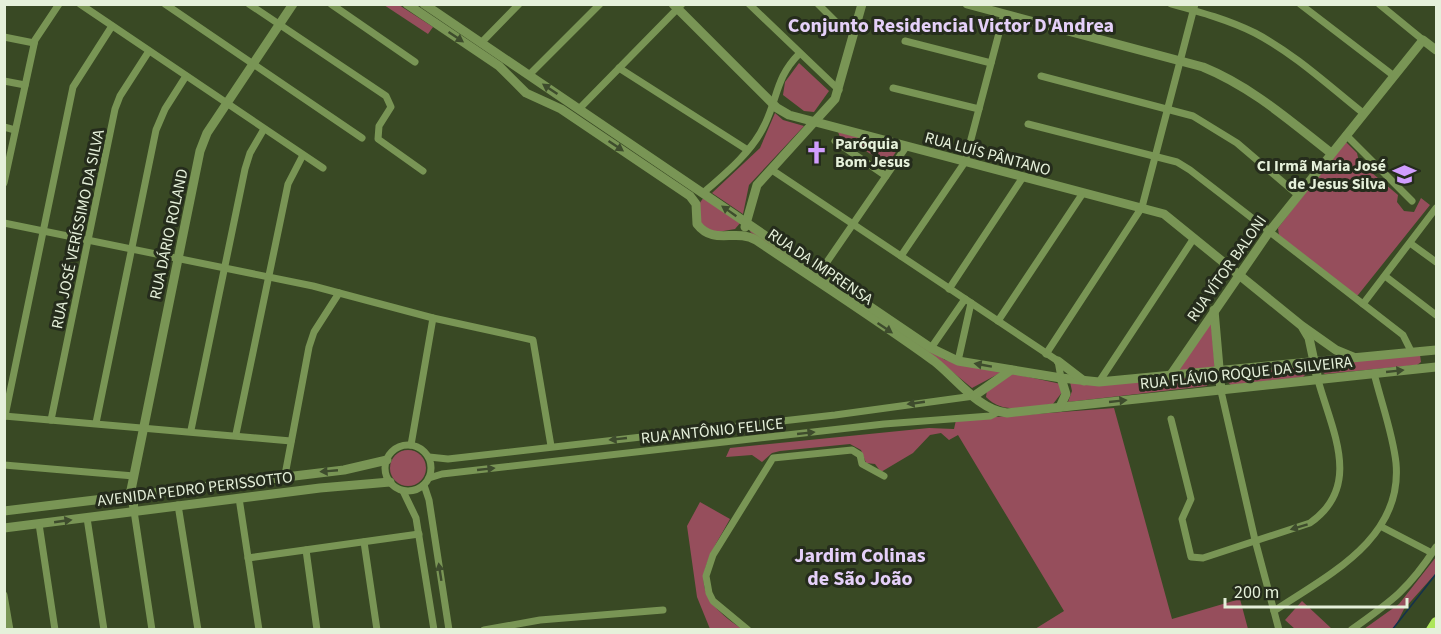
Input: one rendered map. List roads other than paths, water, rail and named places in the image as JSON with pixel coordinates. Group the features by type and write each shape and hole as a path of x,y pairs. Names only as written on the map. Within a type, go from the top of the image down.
{"main road":[{"path":"1431,630 1437,622"}],"street":[{"path":"4,183 34,43 59,4"},
{"path":"80,4 323,168"},
{"path":"165,4 362,138"},
{"path":"249,4 386,96 391,107 379,126 378,139 423,171"},
{"name":"RUA DÁRIO ROLAND","path":"130,495 200,151 207,133 293,4"},
{"path":"332,4 415,62"},
{"path":"407,4 499,66 519,88 561,109 690,196 696,204 703,193 727,173 766,123 782,75 799,54"},
{"path":"481,43 519,4"},
{"path":"519,88 524,78 530,75 600,4"},
{"path":"749,4 839,90"},
{"path":"818,4 838,24 855,31"},
{"path":"739,234 747,223 757,185 835,99 862,4"},
{"path":"1171,4 1194,7 1254,33 1287,53 1363,113"},
{"path":"1300,4 1394,76"},
{"path":"1379,4 1437,50"},
{"path":"972,5 1181,60 1229,77 1256,94 1331,153"},
{"name":"RUA DA IMPRENSA","path":"431,6 481,43 931,348 958,361 1061,378"},
{"path":"579,109 677,6"},
{"name":"RUA LUÍS PÂNTANO","path":"677,6 772,103 789,115 1164,214 1302,326 1336,350 1354,357"},
{"path":"1046,354 1142,207 1194,7"},
{"path":"901,256 965,162 1004,14"},
{"path":"112,26 73,87 5,416 237,434 291,441"},
{"path":"4,37 34,43"},
{"name":"RUA VÍTOR BALONI","path":"1170,376 1269,232 1423,40"},
{"path":"905,41 991,63"},
{"name":"RUA JOSÉ VERÍSSIMO DA SILVA","path":"51,420 115,109 120,96 149,51"},
{"path":"619,68 747,149"},
{"path":"96,423 160,119 186,76"},
{"path":"1041,76 1168,108 1214,127 1298,195"},
{"path":"4,81 25,85"},
{"path":"893,88 979,109"},
{"path":"1028,124 1177,162 1403,335 1411,351"},
{"path":"4,127 15,130"},
{"path":"191,430 245,169 250,153 264,129"},
{"path":"1346,135 1412,201"},
{"path":"835,141 886,176"},
{"path":"820,272 906,147"},
{"path":"237,434 288,184 303,155"},
{"path":"772,170 1058,361 1084,381"},
{"path":"950,289 1023,177"},
{"path":"998,321 1083,193"},
{"name":"RUA DA IMPRENSA","path":"696,204 697,224 709,235 727,237 739,234 756,240 923,354 974,396 998,412"},
{"path":"1363,304 1436,209"},
{"path":"4,223 268,277 532,340 551,446"},
{"path":"1099,382 1194,238"},
{"path":"1410,243 1437,262"},
{"path":"1385,276 1437,315"},
{"path":"285,475 309,347 314,332 339,293"},
{"path":"931,348 968,301"},
{"path":"958,361 968,301"},
{"path":"1214,310 1221,390 1255,540 1280,630"},
{"path":"411,445 433,318"},
{"path":"1171,419 1191,499 1182,519 1191,557 1203,558 1310,523 1325,512 1334,500 1341,480 1341,463 1309,338 1302,326"},
{"path":"1432,350 1433,367"},
{"name":"RUA FLÁVIO ROQUE DA SILVEIRA","path":"1061,378 1099,382 1432,350"},
{"path":"1301,363 1311,352"},
{"path":"998,412 1060,407 1066,394 1058,361"},
{"name":"RUA FLÁVIO ROQUE DA SILVEIRA","path":"1060,407 1433,367"},
{"path":"974,396 1011,370"},
{"path":"1274,611 1366,547 1382,526 1394,486 1396,463 1374,373"},
{"name":"RUA ANTÔNIO FELICE","path":"429,457 448,459 835,415 974,396"},
{"name":"RUA ANTÔNIO FELICE","path":"427,482 442,474 872,426 990,416 998,412"},
{"path":"434,630 416,518 403,491 390,482 386,475 387,460 396,448 411,445 424,451 431,464 427,482 449,630"},
{"path":"748,630 714,601 709,593 706,576 713,555 774,458 852,450 860,455 862,464 884,476"},
{"name":"AVENIDA PEDRO PERISSOTTO","path":"4,511 196,486 210,487 285,475 344,470 387,460"},
{"path":"4,465 134,476"},
{"name":"AVENIDA PEDRO PERISSOTTO","path":"4,528 178,505 390,482"},
{"path":"403,491 410,491 427,482"},
{"path":"196,486 198,503"},
{"path":"130,495 133,499 152,630"},
{"path":"239,498 259,630"},
{"path":"83,500 82,513 87,518 104,630"},
{"path":"178,505 198,630"},
{"path":"39,524 55,630"},
{"path":"1351,630 1396,598 1434,550 1382,526"},
{"path":"248,558 419,534"},
{"path":"364,542 377,630"},
{"path":"306,550 317,630"},
{"path":"4,595 10,630"},
{"path":"484,630 540,620 663,610"}],"waterway":[{"path":"1392,630 1436,574"}],"place":[{"name":"Paróquia Bom Jesus","path":"817,152"},
{"name":"CI Irmã Maria José de Jesus Silva","path":"1404,174"}],"district":[{"name":"Conjunto Residencial Victor D'Andrea","path":"951,25"},
{"name":"Jardim Colinas de São João","path":"860,566"}]}
